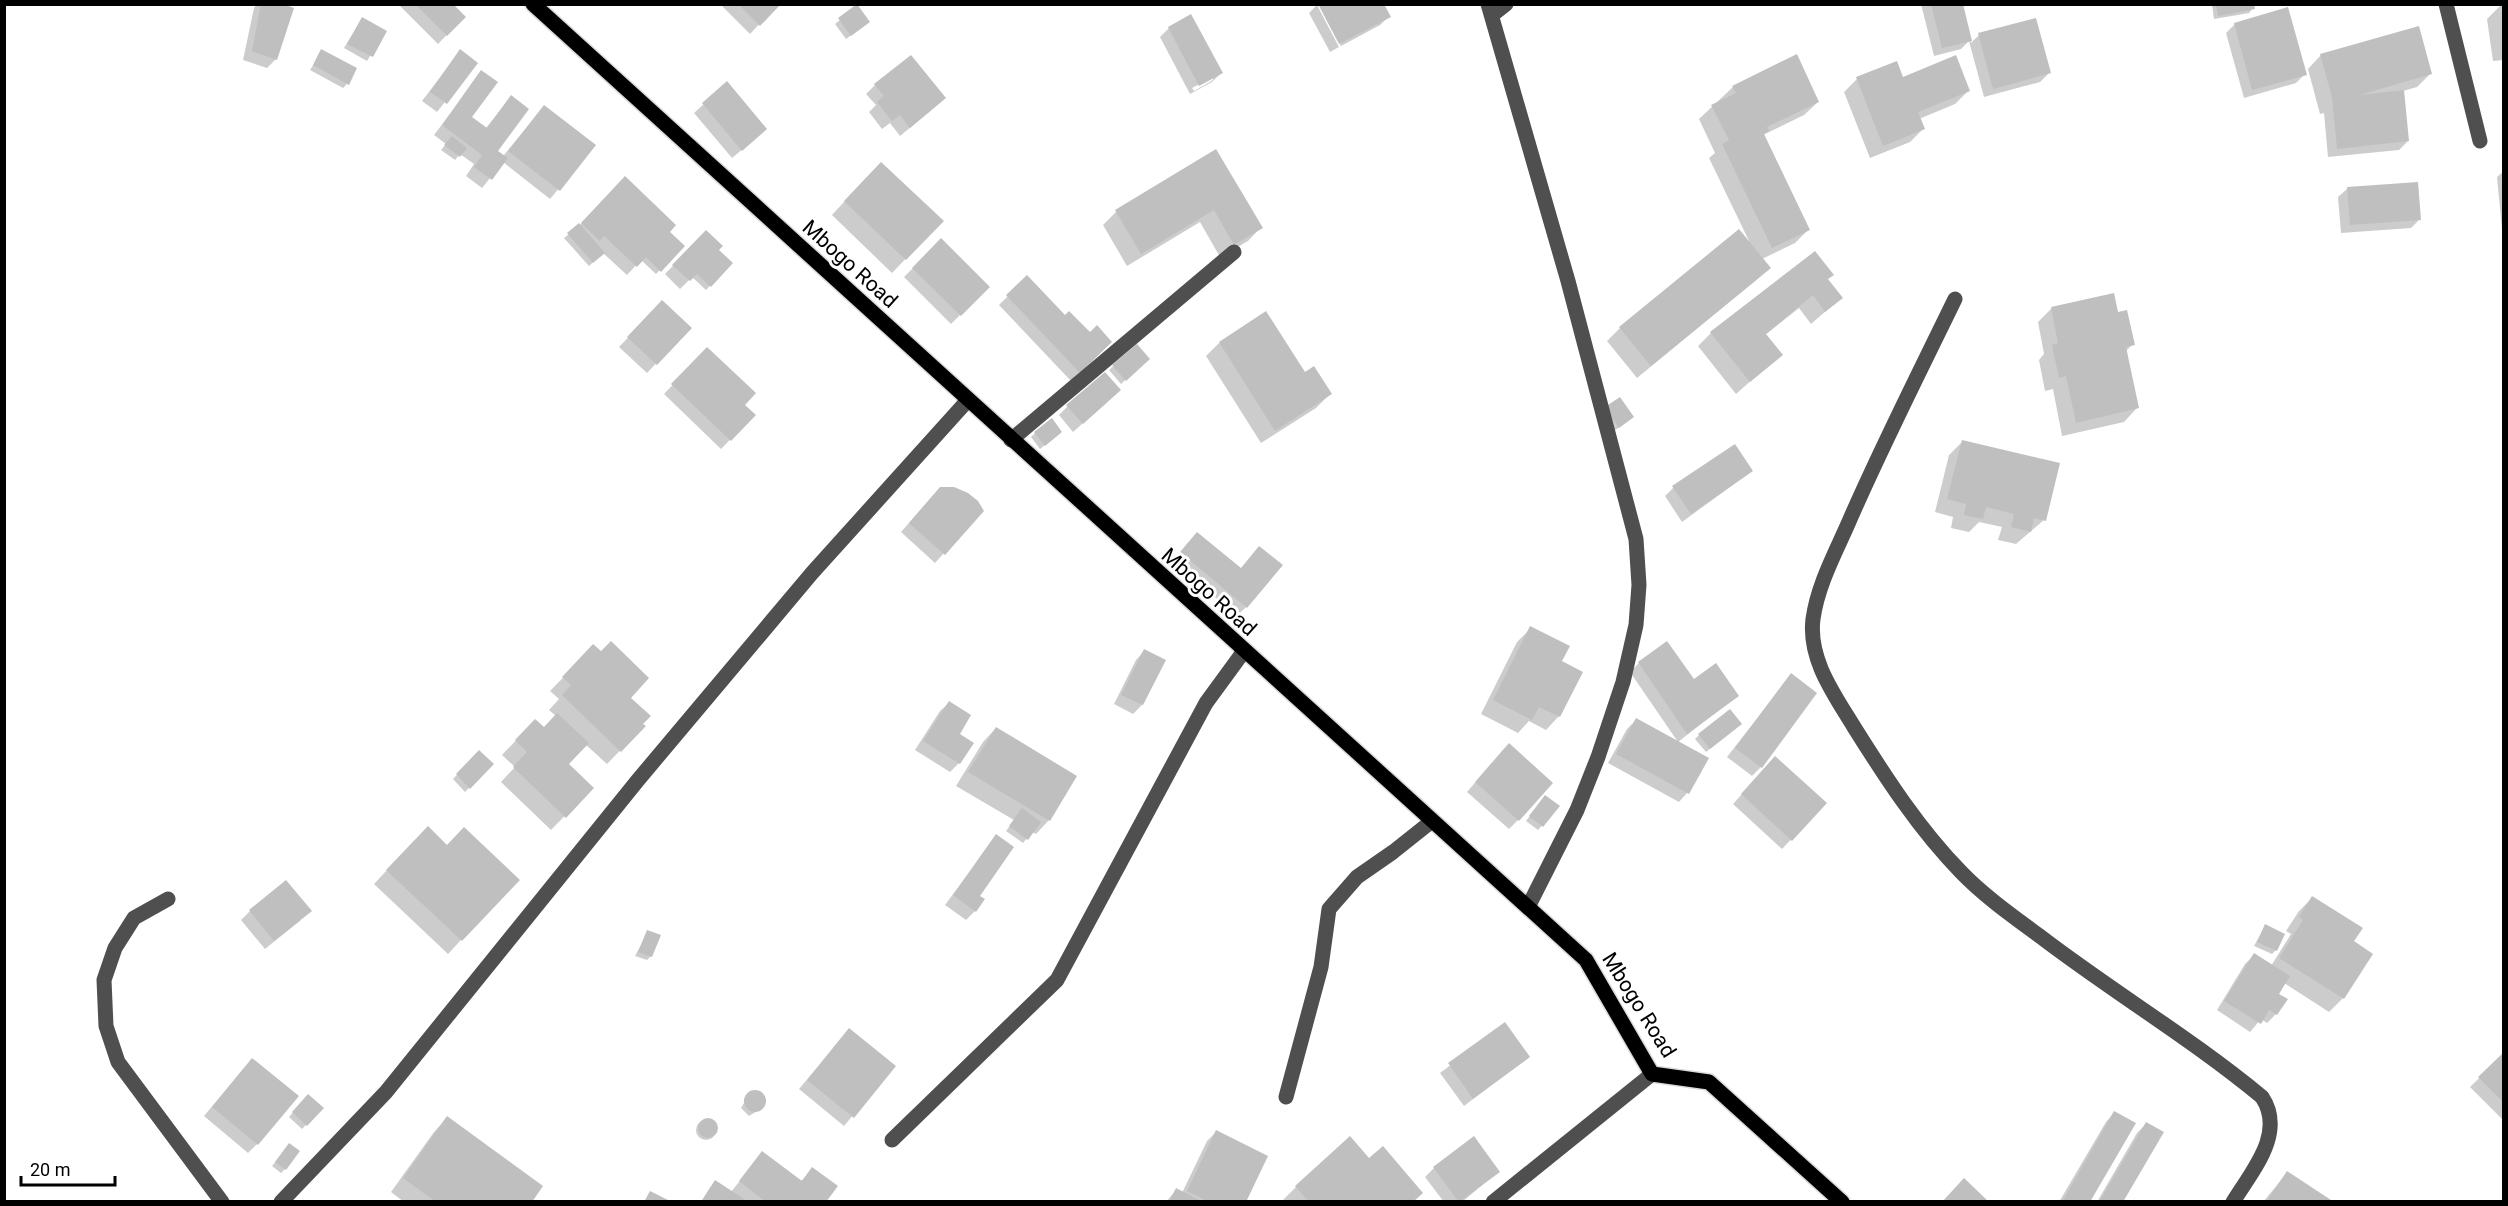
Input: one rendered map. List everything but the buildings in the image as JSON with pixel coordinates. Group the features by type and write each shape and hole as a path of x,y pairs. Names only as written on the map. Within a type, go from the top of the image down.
{"main road":[{"name":"Mbogo Road","path":"533,4 1586,960 1652,1074 1709,1082 1842,1202"}],"street":[{"path":"1506,4 1490,10 1568,281 1636,540 1639,585 1636,625 1623,682 1598,757 1577,810 1528,907"},
{"path":"2446,4 2480,141"},
{"path":"1011,440 1234,252"},
{"path":"1955,299 1877,459 1828,569 1817,598 1813,622 1815,652 1826,680 1880,768 1922,827 1962,873 2012,916 2085,971 2262,1096 2270,1109 2268,1140 2264,1152 2233,1202"},
{"path":"281,1202 386,1092 653,762 812,573 968,400"},
{"path":"892,1140 1058,980 1206,703 1244,651"},
{"path":"1286,1097 1321,967 1329,909 1357,877 1432,821"},
{"path":"168,899 134,918 115,948 104,981 106,1026 118,1062 222,1202"},
{"path":"1493,1202 1652,1074"}]}
